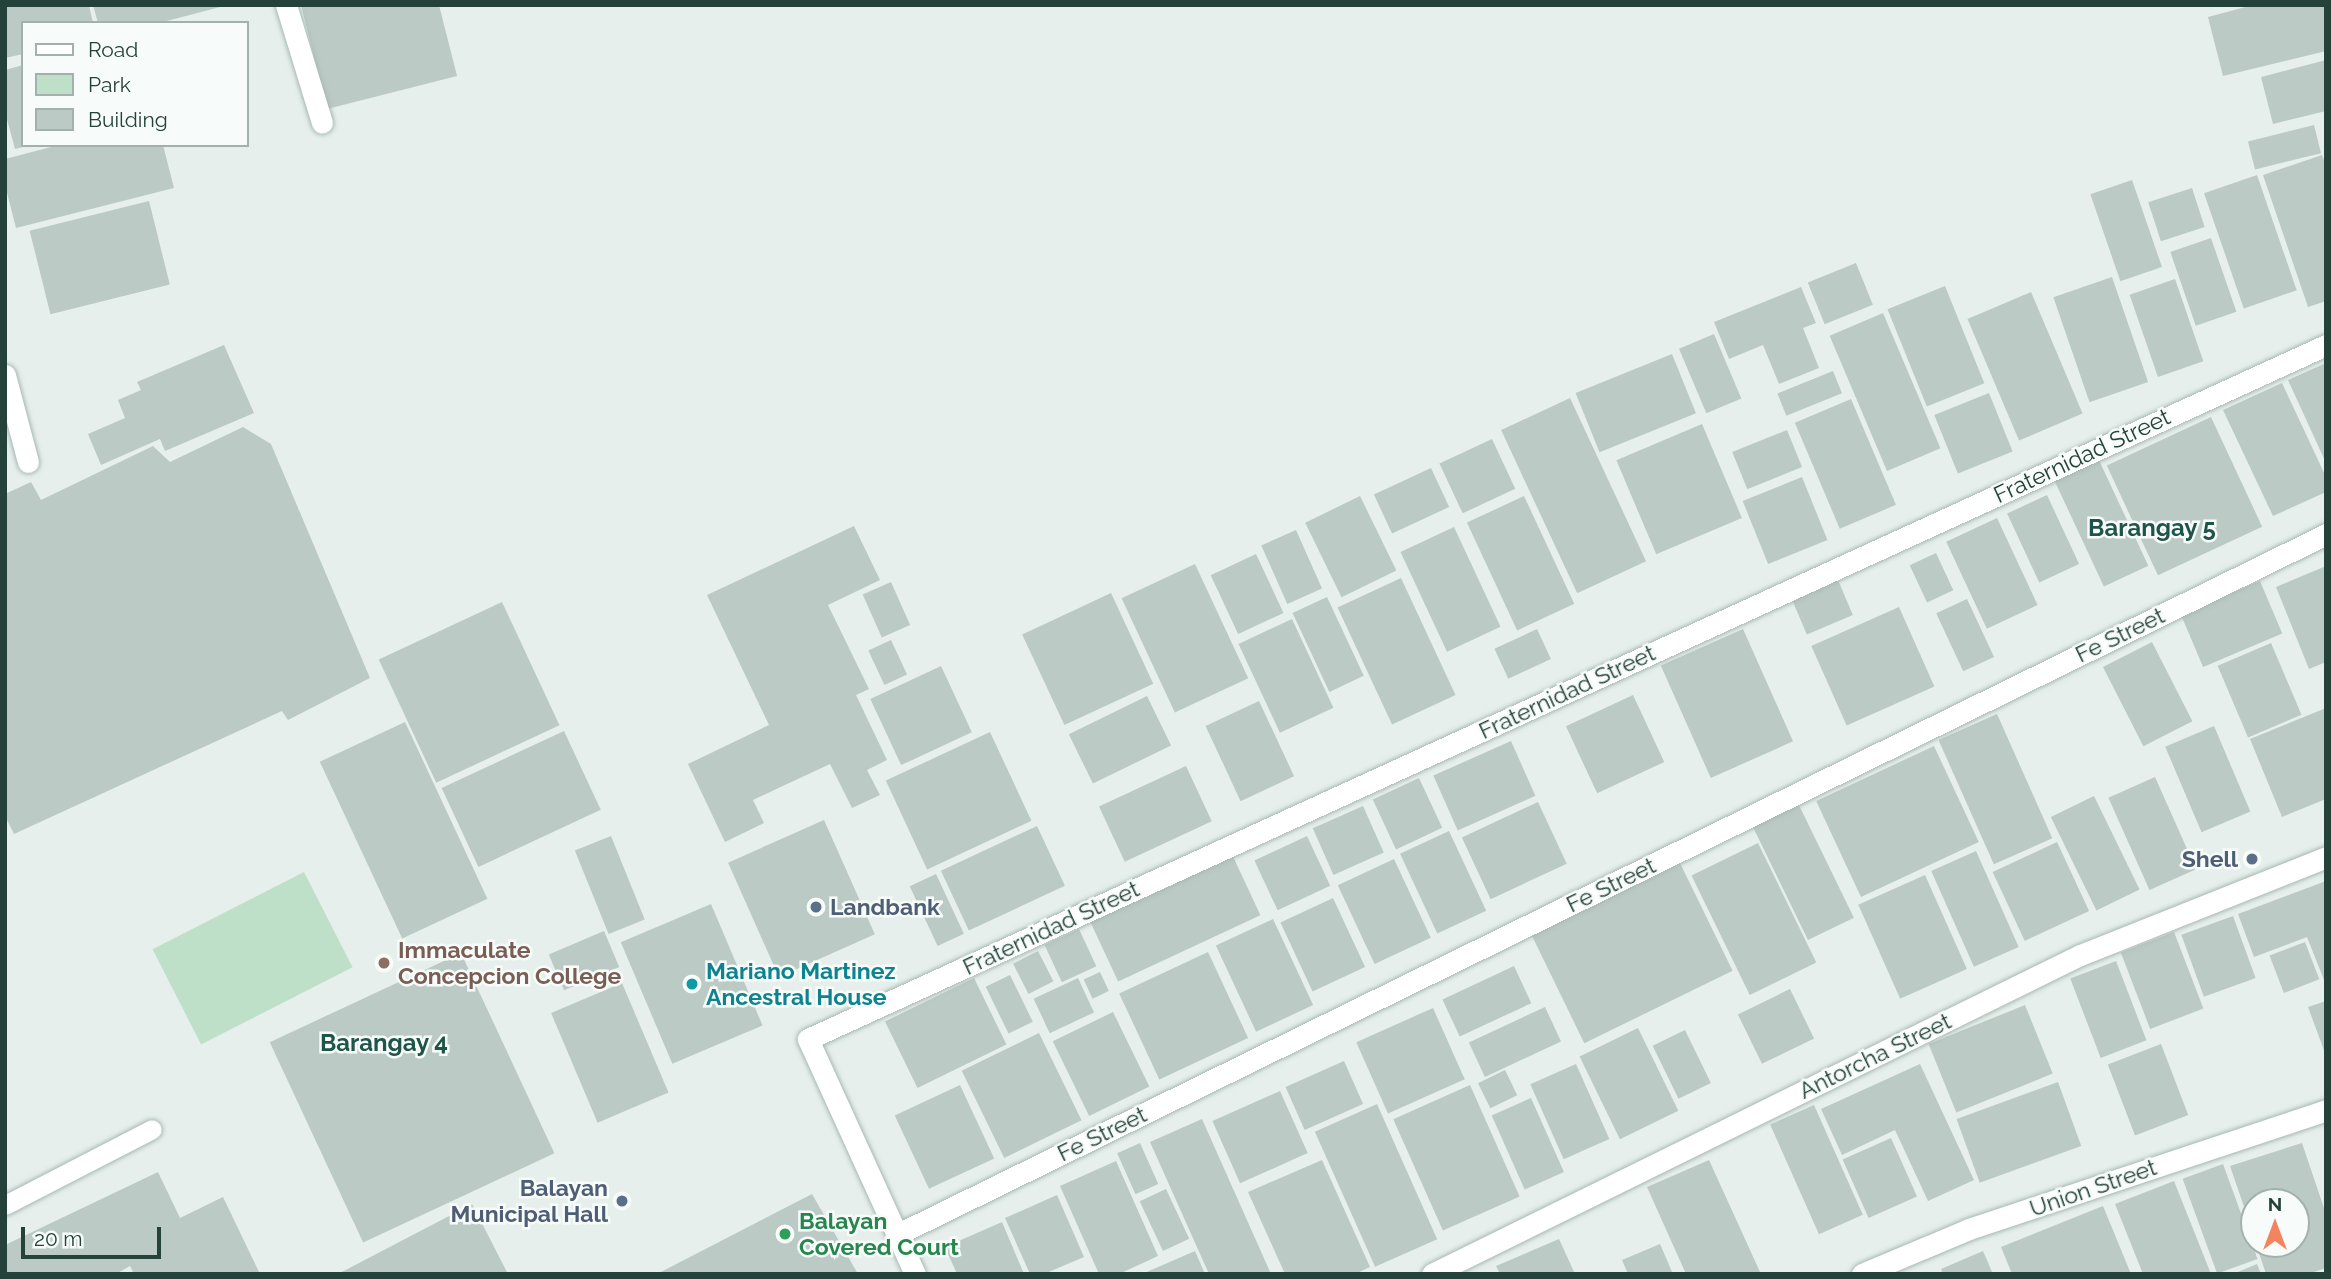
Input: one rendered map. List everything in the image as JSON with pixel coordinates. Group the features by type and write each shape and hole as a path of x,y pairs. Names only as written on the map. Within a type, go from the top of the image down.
{"street":[{"path":"286,5 322,123"},
{"name":"Fraternidad Street","path":"896,1236 808,1039 2326,345"},
{"path":"5,375 28,461"},
{"name":"Fe Street","path":"896,1236 2326,534"},
{"name":"Antorcha Street","path":"1432,1274 2080,955 2326,857"},
{"name":"Union Street","path":"1862,1274 1969,1229 2326,1110"},
{"path":"896,1236 915,1274"}],"lane":[{"path":"5,1205 152,1129"}],"green space":[{"path":"304,872 353,967 201,1045 153,949"}],"building":[{"path":"5,5 89,5 93,21 21,21 21,54 5,58"},
{"path":"93,5 224,5 167,21 97,21"},
{"path":"301,5 439,5 457,76 327,109"},
{"path":"2253,5 2326,5 2326,51 2223,76 2208,17"},
{"path":"2326,60 2326,111 2273,124 2261,77"},
{"path":"21,66 23,147 15,149 5,112 5,70"},
{"path":"2314,125 2321,153 2255,170 2248,141"},
{"path":"51,147 164,147 174,188 16,228 5,185 5,159"},
{"path":"2322,155 2326,165 2326,301 2308,307 2263,175"},
{"path":"2257,175 2297,290 2244,309 2204,193"},
{"path":"2132,180 2162,267 2120,281 2090,194"},
{"path":"2192,188 2205,227 2161,241 2148,202"},
{"path":"149,201 170,284 50,314 30,231"},
{"path":"2211,238 2236,312 2196,326 2170,252"},
{"path":"1856,263 1873,305 1825,324 1808,282"},
{"path":"2112,277 2148,382 2090,402 2053,297"},
{"path":"2175,279 2203,361 2158,377 2130,295"},
{"path":"1945,286 1984,383 1927,407 1888,309"},
{"path":"1801,287 1816,323 1803,328 1819,368 1779,384 1763,345 1729,359 1714,322"},
{"path":"2031,292 2083,414 2019,440 1967,319"},
{"path":"1883,313 1940,448 1887,471 1830,336"},
{"path":"1714,334 1741,398 1706,413 1679,349"},
{"path":"224,345 254,413 165,451 160,439 101,465 88,434 125,418 118,400 141,390 137,382"},
{"path":"1672,354 1696,413 1600,452 1576,393"},
{"path":"2326,363 2326,463 2288,380"},
{"path":"1833,371 1842,393 1786,416 1777,393"},
{"path":"2282,383 2326,477 2326,492 2273,516 2223,410"},
{"path":"1989,393 2013,451 1958,474 1934,415"},
{"path":"1570,398 1646,561 1577,593 1501,430"},
{"path":"1851,399 1896,505 1840,529 1795,423"},
{"path":"2211,417 2262,527 2158,575 2107,466"},
{"path":"1702,424 1742,518 1656,554 1616,460"},
{"path":"243,427 271,444 370,678 288,720 282,711 14,834 5,816 5,494 31,482 41,500 153,446 170,462"},
{"path":"1787,430 1802,467 1747,489 1732,452"},
{"path":"1492,439 1515,489 1463,513 1439,464"},
{"path":"2098,458 2148,566 2104,587 2054,479"},
{"path":"1431,468 1449,507 1392,534 1374,495"},
{"path":"1802,477 1827,540 1768,564 1743,501"},
{"path":"2047,495 2079,564 2039,582 2007,514"},
{"path":"1360,496 1396,571 1342,597 1305,523"},
{"path":"1524,496 1574,604 1517,630 1467,523"},
{"path":"1997,518 2038,605 1987,629 1946,542"},
{"path":"854,526 880,580 828,605 869,689 856,695 887,760 867,770 880,795 852,808 830,764 753,800 764,823 725,842 688,764 769,725 707,595"},
{"path":"1454,527 1500,627 1447,652 1401,552"},
{"path":"1296,530 1322,588 1287,604 1261,545"},
{"path":"1936,553 1953,590 1927,602 1910,565"},
{"path":"1256,554 1283,613 1238,634 1211,575"},
{"path":"1195,564 1248,678 1175,712 1122,598"},
{"path":"2326,566 2326,662 2309,669 2276,587"},
{"path":"1401,578 1456,695 1392,724 1338,608"},
{"path":"1838,580 1853,615 1807,635 1792,600"},
{"path":"2260,581 2282,633 2203,667 2181,615"},
{"path":"891,582 910,625 882,638 863,595"},
{"path":"1111,593 1153,684 1064,725 1022,634"},
{"path":"1327,597 1364,676 1329,692 1293,613"},
{"path":"1967,599 1994,657 1963,671 1936,613"},
{"path":"502,602 559,725 436,783 379,659"},
{"path":"1899,607 1934,686 1847,726 1811,646"},
{"path":"1292,619 1333,708 1280,733 1239,644"},
{"path":"1537,629 1551,659 1508,679 1494,649"},
{"path":"1743,629 1793,741 1711,778 1661,666"},
{"path":"891,640 907,674 884,685 868,651"},
{"path":"2152,642 2192,721 2143,746 2103,667"},
{"path":"2271,643 2301,715 2248,737 2218,666"},
{"path":"941,666 972,732 901,765 870,699"},
{"path":"1633,695 1664,762 1597,793 1566,726"},
{"path":"1147,696 1171,745 1093,784 1069,734"},
{"path":"1259,701 1294,776 1241,801 1206,726"},
{"path":"2326,708 2326,799 2282,817 2250,739"},
{"path":"1997,714 2052,838 1994,864 1939,740"},
{"path":"405,722 487,899 402,938 320,762"},
{"path":"2214,726 2250,812 2202,832 2165,747"},
{"path":"564,731 601,810 478,867 442,788"},
{"path":"990,732 1031,821 927,869 886,781"},
{"path":"1511,741 1535,796 1458,830 1433,776"},
{"path":"1934,746 1979,842 1861,897 1816,801"},
{"path":"1186,766 1212,821 1125,862 1099,807"},
{"path":"2155,777 2196,869 2149,890 2108,798"},
{"path":"1419,778 1442,828 1396,849 1373,800"},
{"path":"2094,796 2140,889 2096,911 2051,817"},
{"path":"1796,799 1854,918 1808,940 1750,821"},
{"path":"1538,802 1567,864 1491,899 1462,837"},
{"path":"1363,806 1384,853 1333,875 1313,828"},
{"path":"824,820 875,934 779,977 728,863"},
{"path":"1037,826 1065,886 969,931 941,871"},
{"path":"1449,831 1486,911 1437,934 1400,854"},
{"path":"611,836 645,919 609,934 575,851"},
{"path":"1307,836 1330,886 1278,910 1254,861"},
{"path":"2057,842 2089,911 2025,941 1993,872"},
{"path":"1758,843 1816,963 1750,995 1691,875"},
{"path":"1230,850 1260,915 1118,982 1088,916"},
{"path":"1976,851 2019,947 1974,967 1931,871"},
{"path":"1394,859 1431,938 1375,964 1338,885"},
{"path":"1680,863 1733,971 1584,1043 1532,935"},
{"path":"936,874 964,934 938,946 910,886"},
{"path":"1925,875 1967,969 1900,999 1858,905"},
{"path":"2326,881 2326,985 2307,937 2254,957 2238,914"},
{"path":"1333,898 1365,967 1313,991 1280,923"},
{"name":"Mariano Martinez Ancestral House","path":"711,904 763,1026 672,1064 621,942"},
{"path":"2233,916 2256,978 2204,997 2181,935"},
{"path":"1273,919 1313,1005 1256,1032 1216,946"},
{"path":"1079,929 1096,966 1062,982 1045,945"},
{"path":"604,931 619,967 564,990 549,954"},
{"path":"2174,932 2203,1009 2150,1029 2121,952"},
{"path":"2305,942 2319,979 2284,993 2270,956"},
{"path":"1038,951 1053,981 1028,994 1013,964"},
{"path":"1208,952 1248,1038 1159,1080 1119,993"},
{"path":"461,953 554,1153 363,1242 270,1042"},
{"path":"2116,961 2146,1040 2101,1058 2070,979"},
{"path":"1514,966 1531,1003 1460,1037 1442,999"},
{"path":"1100,972 1109,991 1093,999 1084,980"},
{"path":"1010,975 1033,1022 1009,1034 986,987"},
{"path":"974,978 1006,1045 917,1088 885,1021"},
{"path":"1078,978 1094,1012 1050,1033 1034,999"},
{"path":"622,983 668,1093 598,1123 551,1013"},
{"path":"1790,989 1814,1038 1762,1064 1738,1014"},
{"path":"2326,1001 2326,1053 2325,1053 2308,1007"},
{"path":"2025,1005 2053,1074 1956,1113 1929,1044"},
{"path":"1545,1007 1561,1041 1485,1077 1469,1042"},
{"path":"1433,1008 1465,1079 1388,1113 1356,1042"},
{"path":"1113,1012 1149,1087 1089,1116 1053,1041"},
{"path":"1638,1028 1678,1111 1620,1139 1580,1056"},
{"path":"1685,1030 1711,1083 1679,1099 1653,1046"},
{"path":"1039,1033 1082,1120 1004,1158 962,1071"},
{"path":"2161,1044 2188,1115 2135,1135 2108,1064"},
{"path":"1344,1061 1363,1104 1305,1130 1286,1087"},
{"path":"1576,1064 1609,1139 1564,1159 1530,1084"},
{"path":"1920,1064 1974,1180 1928,1201 1895,1130 1842,1155 1821,1109"},
{"path":"1505,1070 1517,1095 1490,1108 1478,1083"},
{"path":"2058,1082 2081,1146 1980,1183 1957,1119"},
{"path":"960,1085 994,1158 929,1189 895,1115"},
{"path":"1470,1085 1520,1196 1443,1231 1393,1119"},
{"path":"1280,1091 1308,1153 1240,1183 1212,1121"},
{"path":"1531,1098 1564,1172 1525,1189 1492,1115"},
{"path":"1377,1104 1437,1239 1375,1267 1315,1132"},
{"path":"1814,1105 1863,1215 1819,1234 1770,1125"},
{"path":"1202,1119 1271,1274 1209,1274 1150,1142"},
{"path":"1891,1138 1917,1196 1869,1218 1843,1160"},
{"path":"1140,1143 1158,1184 1135,1194 1117,1153"},
{"path":"2302,1143 2326,1214 2326,1268 2308,1274 2266,1274 2261,1258 2310,1258 2310,1188 2240,1188 2240,1195 2230,1166"},
{"path":"1322,1160 1370,1267 1355,1274 1285,1274 1248,1192"},
{"path":"1709,1160 1760,1272 1756,1274 1686,1274 1647,1187"},
{"path":"1116,1161 1158,1256 1119,1274 1099,1274 1060,1186"},
{"path":"2223,1164 2240,1211 2240,1258 2258,1259 2217,1274 2183,1179"},
{"path":"158,1172 180,1218 223,1197 260,1274 134,1274 130,1266 116,1274 5,1274 5,1245"},
{"path":"2174,1181 2211,1274 2143,1274 2115,1204"},
{"path":"1166,1189 1189,1239 1163,1251 1140,1201"},
{"name":"Balayan Covered Court","path":"812,1194 858,1274 657,1274"},
{"path":"1057,1195 1084,1257 1044,1274 1030,1274 1005,1218"},
{"path":"472,1204 508,1274 338,1274"},
{"path":"2103,1206 2131,1274 2012,1274 2001,1247"},
{"path":"1002,1222 1024,1274 957,1274 945,1247"},
{"path":"1559,1239 1575,1274 1500,1274 1496,1266"},
{"path":"1660,1244 1673,1274 1628,1274 1622,1260"},
{"path":"1195,1251 1205,1274 1142,1274"},
{"path":"1983,1251 1993,1274 1943,1274 1941,1269"},
{"path":"2257,1264 2261,1274 2233,1274"}],"place":[{"name":"Shell","path":"2252,859"},
{"name":"Landbank","path":"816,907"},
{"name":"Immaculate Concepcion College","path":"384,963"},
{"name":"Mariano Martinez Ancestral House","path":"692,984"},
{"name":"Balayan Municipal Hall","path":"622,1201"},
{"name":"Balayan Covered Court","path":"785,1234"}],"district":[{"name":"Barangay 5","path":"2152,528"},
{"name":"Barangay 4","path":"384,1043"}]}
